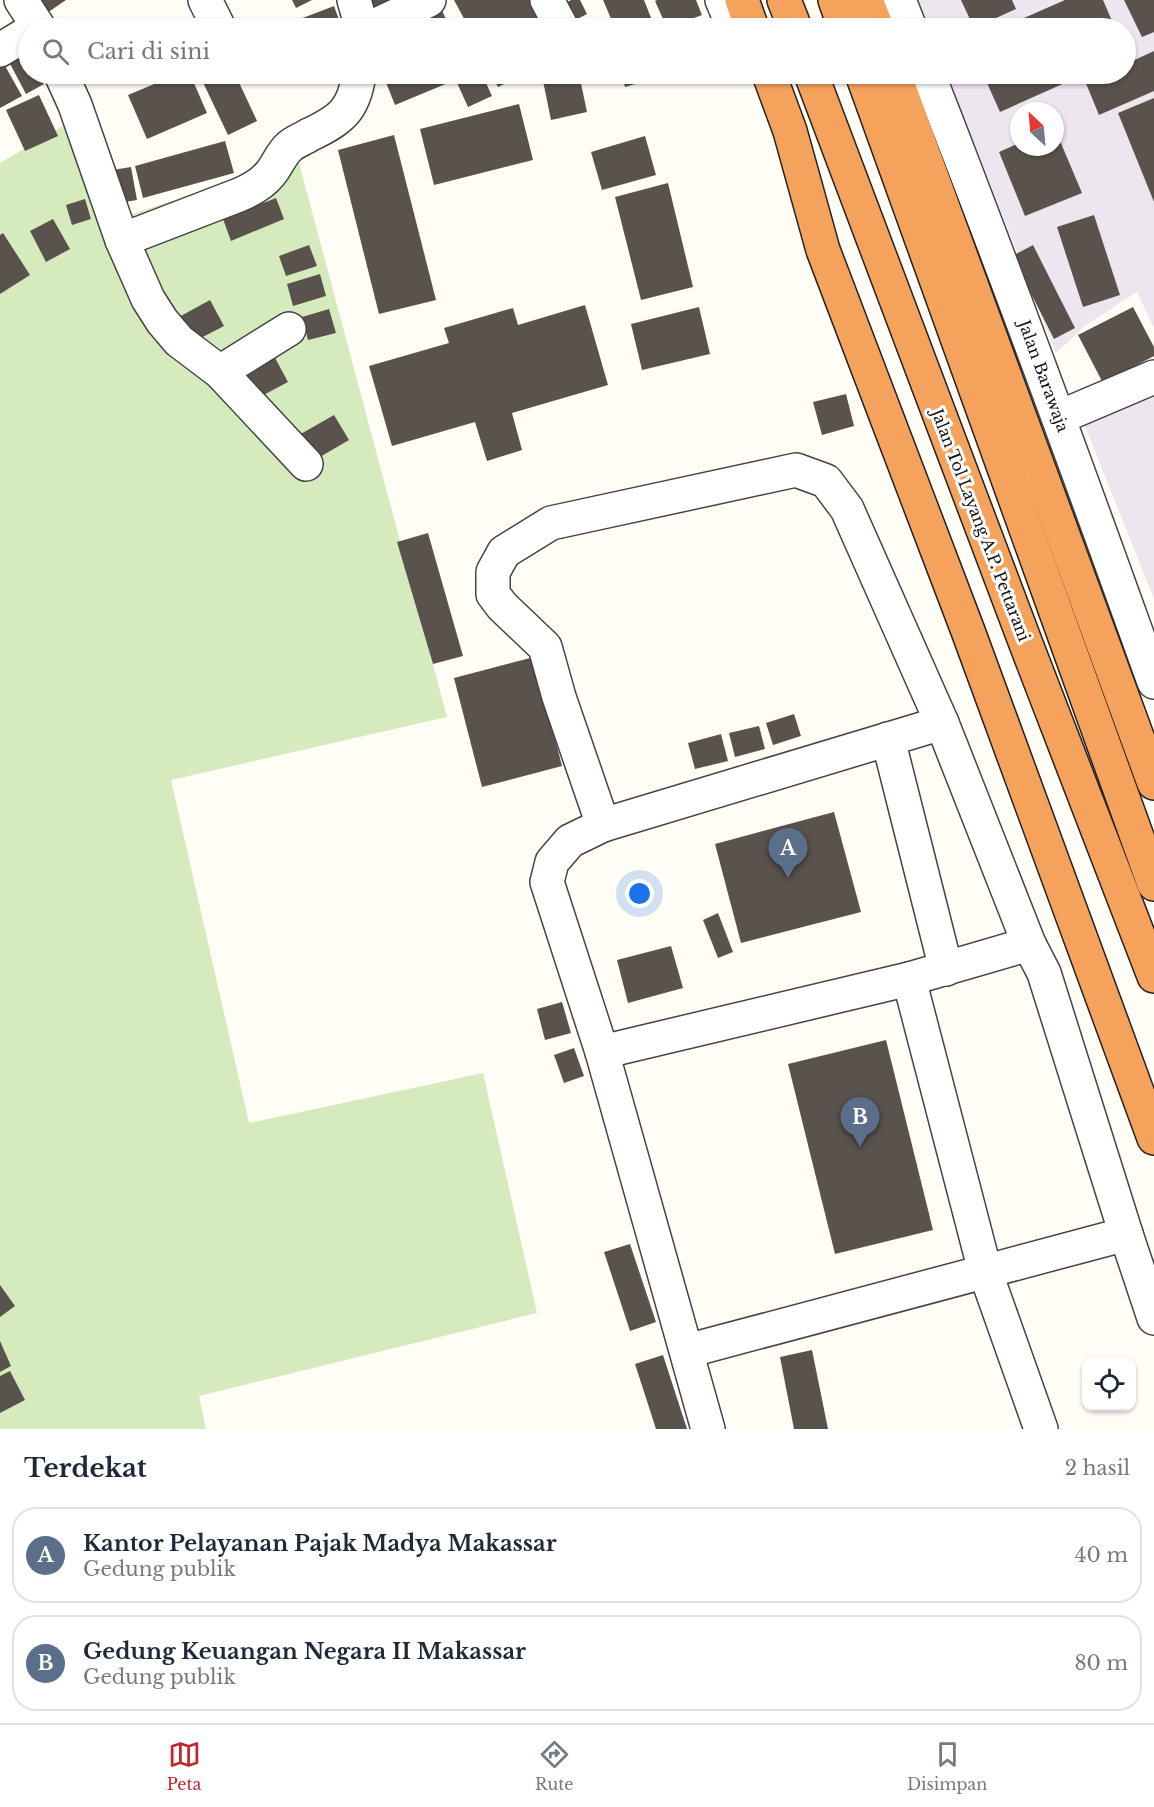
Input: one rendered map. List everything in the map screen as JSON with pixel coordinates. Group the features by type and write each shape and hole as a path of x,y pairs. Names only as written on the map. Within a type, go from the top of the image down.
{"highway":[{"path":"742,0 748,18"},
{"path":"784,0 791,18"},
{"path":"835,0 841,18"},
{"path":"866,0 873,18"},
{"path":"773,84 790,131 823,250 968,631 1154,1138"},
{"name":"Jalan Tol Layang A.P. Pettarani","path":"816,84 1017,622 1154,976"},
{"path":"866,84 1154,884"},
{"path":"898,84 1154,783"}],"street":[{"path":"21,0 30,18"},
{"path":"206,0 214,18"},
{"path":"354,0 359,18"},
{"path":"391,18 429,0"},
{"path":"547,0 557,18"},
{"path":"723,0 730,18"},
{"path":"899,0 906,18"},
{"path":"0,50 18,39"},
{"path":"66,84 122,240 148,299 162,321 180,341 220,372 306,464"},
{"path":"122,240 258,186 270,175 290,145 333,124 341,117 350,105 358,84"},
{"path":"756,84 823,250"},
{"name":"Jalan Barawaja","path":"932,84 1060,417 1152,668"},
{"path":"220,372 289,329"},
{"path":"1060,417 1154,376"},
{"path":"603,825 559,697 545,646 502,606 493,594 493,572 504,552 551,523 796,470 826,481 847,509 942,723 1029,944 1044,973 1154,1318"},
{"path":"708,1429 602,1052 547,882 552,862 570,841 603,825 942,723"},
{"path":"888,739 946,969"},
{"path":"602,1052 909,979 1029,944"},
{"path":"909,979 985,1271 1041,1429"},
{"path":"687,1351 1126,1234"}],"shaded area":[{"path":"915,0 1154,0 1154,328 1137,292 1085,326 1056,353 950,84 1136,84 1136,18 923,18"},
{"path":"1154,375 1154,599 1082,419"}],"green space":[{"path":"70,122 111,221 298,159 447,717 171,780 249,1123 483,1073 537,1313 199,1396 206,1429 0,1429 0,163"}],"building":[{"path":"39,0 66,0 47,13"},
{"path":"292,0 312,0 296,8"},
{"path":"367,0 410,0 375,17"},
{"path":"454,0 532,0 542,18 464,18"},
{"path":"571,0 580,0 587,14 579,18 559,18 554,9"},
{"path":"603,0 644,0 651,18 611,18"},
{"path":"696,0 702,15 694,18 663,18 655,1"},
{"path":"961,0 1012,0 1016,9 996,18 969,18"},
{"path":"1065,0 1103,0 1111,18 1024,18"},
{"path":"1124,0 1154,0 1154,32 1142,37 1136,25 1136,18 1133,18"},
{"path":"334,6 338,18 303,18"},
{"path":"440,6 445,18 413,18"},
{"path":"1154,51 1154,91 1099,115 1086,84 1136,84 1136,59"},
{"path":"18,52 18,79 7,58"},
{"path":"4,64 22,96 0,108 0,66"},
{"path":"21,84 44,84 26,94"},
{"path":"154,84 194,84 207,113 147,139 128,95"},
{"path":"204,84 240,84 257,121 228,135"},
{"path":"387,84 446,84 395,105"},
{"path":"458,84 487,84 492,96 468,107"},
{"path":"544,84 581,84 587,112 551,120"},
{"path":"987,84 1063,84 1022,102 1010,102 1010,108 1000,112"},
{"path":"39,95 58,136 25,151 6,110"},
{"path":"1154,98 1154,202 1118,113"},
{"path":"519,104 533,160 434,185 420,129"},
{"path":"394,135 436,300 379,314 338,150"},
{"path":"645,136 656,175 602,190 591,152"},
{"path":"225,141 234,173 143,198 135,166"},
{"path":"1010,147 1010,156 1064,156 1064,150 1082,193 1025,216 999,152"},
{"path":"131,167 137,200 113,204 107,171"},
{"path":"668,183 693,287 641,300 615,197"},
{"path":"276,198 284,219 231,241 223,219"},
{"path":"85,199 91,219 72,225 66,205"},
{"path":"1094,215 1120,295 1083,307 1057,227"},
{"path":"53,219 70,249 46,262 30,231"},
{"path":"3,233 30,275 0,294 0,235"},
{"path":"309,245 317,266 286,276 279,256"},
{"path":"1033,245 1075,328 1054,339 1012,256"},
{"path":"320,274 326,296 293,306 287,284"},
{"path":"210,300 224,326 193,342 179,317"},
{"path":"585,305 608,385 512,413 522,450 487,461 475,422 392,446 369,366 449,343 444,328 513,308 518,325"},
{"path":"699,307 710,354 642,370 631,324"},
{"path":"1133,307 1154,347 1154,356 1103,383 1078,335"},
{"path":"329,309 336,333 308,340 302,317"},
{"path":"273,354 288,382 252,401 237,373"},
{"path":"846,394 854,426 822,435 813,402"},
{"path":"334,415 349,440 313,461 299,435"},
{"path":"428,533 463,656 433,664 397,542"},
{"path":"534,657 562,766 482,787 454,678"},
{"path":"794,714 801,736 773,745 766,723"},
{"path":"759,726 765,749 735,757 729,733"},
{"path":"721,734 728,761 695,769 688,743"},
{"path":"834,812 861,912 741,943 715,844"},
{"path":"718,913 733,952 718,958 703,920"},
{"path":"671,946 683,988 628,1003 617,960"},
{"path":"562,1002 571,1033 545,1040 537,1009"},
{"path":"886,1040 933,1230 835,1254 788,1064"},
{"path":"574,1048 584,1076 564,1083 554,1055"},
{"path":"630,1244 656,1322 630,1331 604,1252"},
{"path":"0,1285 15,1306 0,1317"},
{"path":"0,1341 11,1366 0,1372"},
{"path":"812,1350 828,1429 794,1429 780,1357"},
{"path":"663,1355 687,1429 656,1429 635,1364"},
{"path":"10,1371 25,1400 0,1413 0,1376"}],"place":[{"name":"Kantor Pelayanan Pajak Madya Makassar","path":"788,878"},
{"name":"Gedung Keuangan Negara II Makassar","path":"860,1147"}]}
